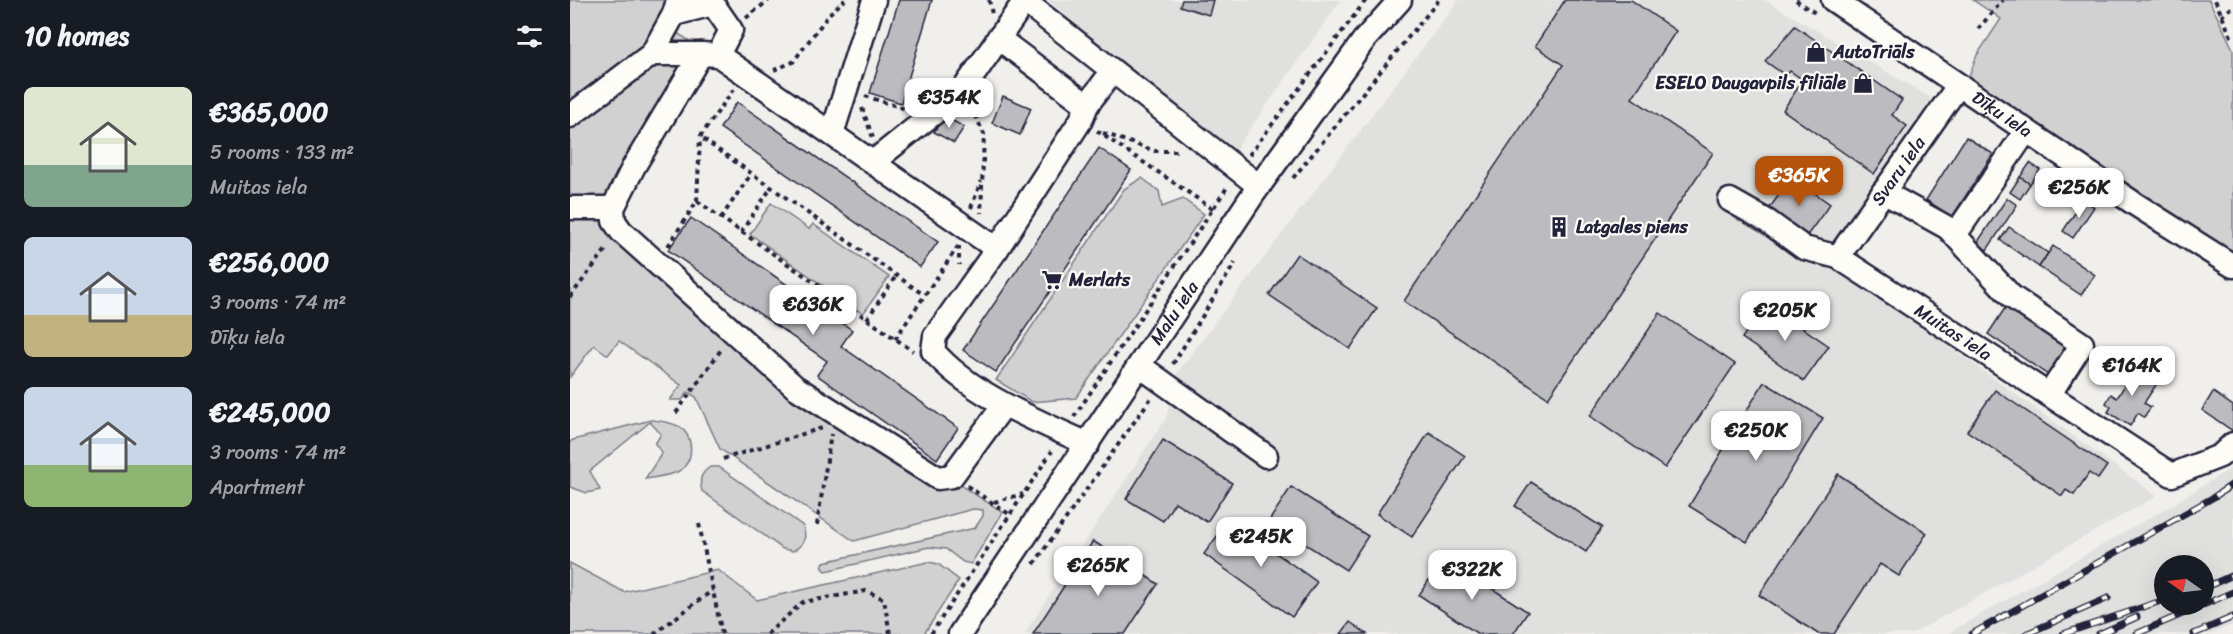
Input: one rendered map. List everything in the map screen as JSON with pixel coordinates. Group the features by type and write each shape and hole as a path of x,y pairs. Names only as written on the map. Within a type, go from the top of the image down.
{"street":[{"path":"832,134 851,92 874,0"},
{"name":"Malu iela","path":"960,634 1259,186 1364,40 1400,0"},
{"name":"Dīķu iela","path":"1833,0 2025,131 2233,266"},
{"path":"877,159 963,90 1023,1 1111,73 1259,186"},
{"path":"570,116 652,54 676,7 713,4 732,30 709,55 634,166 613,208 614,221 621,231 795,387 938,478 952,477 1004,405"},
{"path":"998,38 1088,119"},
{"path":"652,54 709,55 749,76 832,134 877,159 977,235"},
{"path":"1088,444 1004,405 942,362 933,351 935,336 977,235 1088,119 1111,73"},
{"name":"Svaru iela","path":"1838,256 1958,86"},
{"path":"1955,235 2025,131"},
{"path":"1883,192 1948,228 2012,297 2085,338 2049,394"},
{"name":"Muitas iela","path":"1730,200 1767,221 1804,248 1838,256 2172,475 2220,456 2233,444"},
{"path":"570,208 613,208"},
{"path":"1140,366 1266,456"}],"path":[{"path":"732,30 769,0"},
{"path":"657,261 697,201 700,183 698,165 700,137 749,76 793,62 830,14 844,0"},
{"path":"931,634 1238,171 1366,0"},
{"path":"1292,179 1439,0"},
{"path":"1978,29 2002,0"},
{"path":"2215,0 2233,41"},
{"path":"2221,16 2233,7"},
{"path":"895,339 924,295 977,235 984,134 963,90"},
{"path":"851,92 930,116"},
{"path":"851,92 877,159"},
{"path":"1088,119 1214,209"},
{"path":"1088,119 1155,151 1211,150"},
{"path":"700,137 924,295"},
{"path":"721,218 751,174"},
{"path":"977,235 972,207 974,195 981,181"},
{"path":"741,232 771,188"},
{"path":"697,201 916,353 933,351"},
{"path":"570,297 621,231"},
{"path":"1033,567 1162,382 1240,255"},
{"path":"867,319 896,276"},
{"path":"676,412 734,333"},
{"path":"723,459 832,425 817,525"},
{"path":"952,477 1009,514"},
{"path":"993,502 1023,494"},
{"path":"699,524 722,634"},
{"path":"654,634 713,590"},
{"path":"767,634 803,602 866,591 884,599 890,634"}],"shaded area":[{"path":"570,0 669,0 663,24 696,45 604,222 931,487 946,489 957,483 1003,512 971,564 963,562 946,549 929,547 826,571 822,567 824,562 975,528 983,516 983,510 973,509 854,541 720,449 696,397 688,392 682,400 670,400 681,385 619,341 608,355 594,345 570,377"},
{"path":"1047,0 1341,0 1235,150 1223,146"},
{"path":"1459,0 1765,0 1931,98 1840,268 2157,496 1912,634 1024,634 1166,418 1177,373"},
{"path":"1973,0 2209,0 2233,49 2233,256 1968,79 1977,55 2001,19"},
{"path":"1142,178 1159,191 1162,207 1183,199 1204,214 1076,398 1032,402 996,380 1124,189"},
{"path":"771,203 809,229 813,224 889,277 863,314 750,234"},
{"path":"651,420 678,426 688,436 690,456 683,468 677,472 645,479 662,453 655,444 661,434 650,422 590,471 600,490 587,493 570,487 570,442"},
{"path":"710,467 719,467 803,526 805,537 800,546 793,551 783,549 702,491 701,478"},
{"path":"2233,467 2233,625 2211,634 1947,634 2165,509"},
{"path":"928,562 938,564 959,580 924,634 570,634 570,563 624,592 718,570 757,600"}],"building":[{"path":"899,0 932,0 901,103 870,93"},
{"path":"1182,0 1213,0 1209,15 1180,6"},
{"name":"Latgales piens","path":"1565,0 1631,0 1676,31 1632,98 1713,153 1548,398 1404,301 1563,65 1535,46"},
{"path":"1795,26 1902,100 1892,115 1907,126 1874,174 1783,110 1803,80 1790,71 1786,76 1765,61"},
{"path":"1003,96 1031,108 1020,135 992,123"},
{"path":"737,102 938,242 920,267 720,128"},
{"path":"944,116 964,127 954,143 934,132"},
{"path":"1966,137 1993,154 1952,217 1926,200"},
{"path":"1099,148 1131,170 996,372 963,350"},
{"path":"2030,163 2040,170 2030,184 2020,177"},
{"path":"1792,177 1830,204 1806,237 1768,210"},
{"path":"2020,177 2030,184 2020,199 2010,192"},
{"path":"2007,198 2017,205 1987,250 1977,243"},
{"path":"2084,199 2094,207 2073,238 2063,231"},
{"path":"691,218 852,330 841,346 958,428 937,459 817,375 827,361 668,250"},
{"path":"2009,227 2048,253 2039,267 2000,240"},
{"path":"2053,246 2095,275 2081,295 2039,267"},
{"path":"1297,254 1377,308 1350,349 1269,295"},
{"path":"1766,303 1829,346 1804,381 1742,338"},
{"path":"2007,305 2071,348 2051,377 1988,334"},
{"path":"1660,313 1735,364 1665,468 1590,416"},
{"path":"2126,368 2133,373 2136,368 2158,382 2144,403 2151,407 2144,417 2138,413 2130,426 2108,412 2111,407 2106,403 2111,394 2117,398 2128,380 2121,376"},
{"path":"1764,382 1823,418 1747,542 1689,506"},
{"path":"1995,390 2107,466 2098,479 2089,473 2074,495 2066,490 2062,496 1967,431"},
{"path":"2213,392 2233,406 2233,431 2202,410"},
{"path":"1429,432 1465,456 1412,537 1377,514"},
{"path":"1163,440 1232,483 1207,522 1175,502 1163,521 1126,499"},
{"path":"1838,474 1927,533 1899,576 1880,564 1834,634 1818,634 1759,595"},
{"path":"1531,482 1602,527 1586,552 1515,506"},
{"path":"1291,487 1368,536 1346,570 1269,521"},
{"path":"1229,520 1317,582 1292,617 1204,554"},
{"path":"1093,541 1158,584 1125,634 1033,634"},
{"path":"1444,557 1528,612 1513,634 1478,634 1419,595"},
{"path":"1350,622 1367,634 1341,634"}],"railway":[{"path":"1972,634 2214,497 2233,484"},
{"path":"2214,584 2233,575"},
{"path":"2136,634 2233,592"},
{"path":"2026,634 2108,598"},
{"path":"2063,634 2154,603"},
{"path":"2099,634 2137,617"},
{"path":"2194,634 2233,617"}],"place":[{"name":"AutoTriāls","path":"1816,52"},
{"name":"ESELO Daugavpils filiāle","path":"1863,83"},
{"name":"Latgales piens","path":"1559,227"},
{"name":"Merlats","path":"1052,280"}]}
